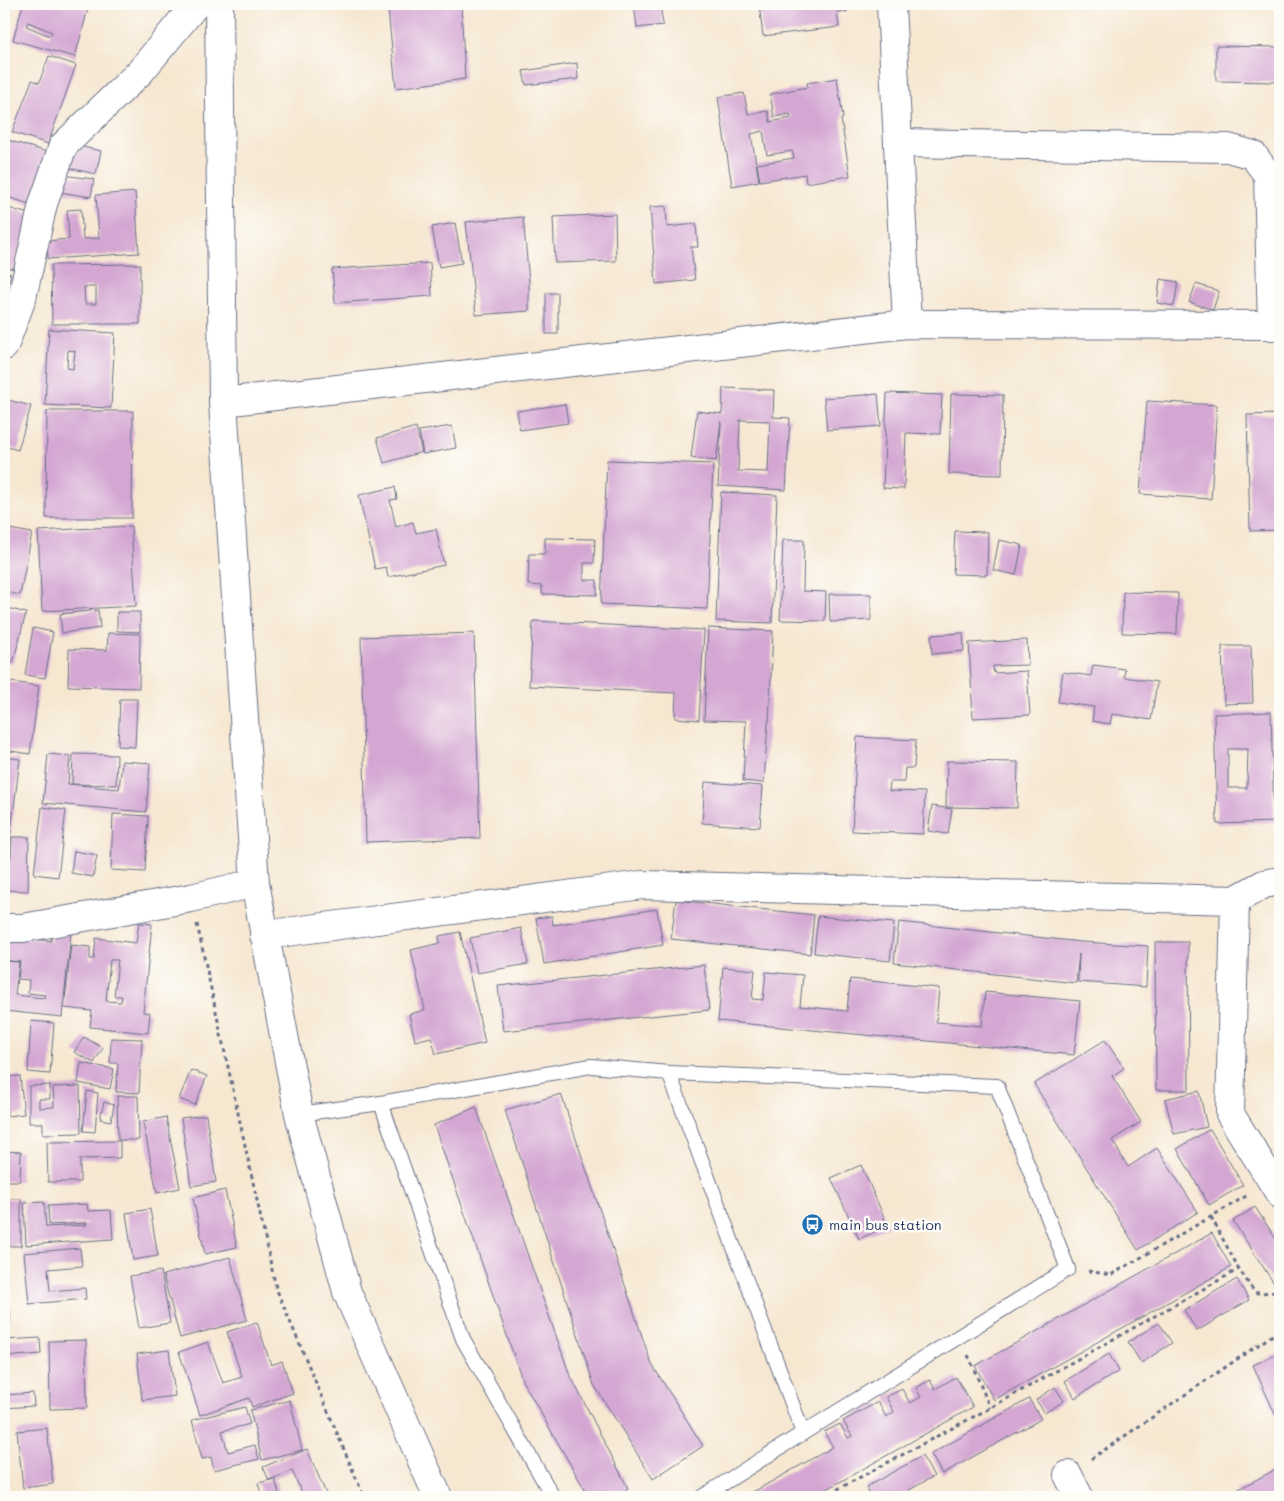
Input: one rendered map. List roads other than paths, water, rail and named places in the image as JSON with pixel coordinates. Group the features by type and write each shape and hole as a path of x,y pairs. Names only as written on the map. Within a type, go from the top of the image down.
{"main road":[{"path":"4,346 22,298 43,204 63,146 140,72 196,4"},
{"path":"220,4 224,402 254,883 299,1114 347,1292 438,1497"},
{"path":"891,4 907,324"},
{"path":"224,402 907,324 1276,325 1268,175 1253,155 1228,148 898,143"},
{"path":"264,935 642,885 1234,900 1264,884 1280,881"},
{"path":"4,928 23,928 191,898 254,883"},
{"path":"1234,900 1230,1114 1276,1187"}],"lane":[{"path":"299,1114 381,1103 591,1066 668,1073 996,1086 1068,1269 702,1497"},
{"path":"668,1073 803,1433"},
{"path":"381,1103 463,1339 553,1497"}],"place":[{"name":"main bus station","path":"813,1225"}]}
